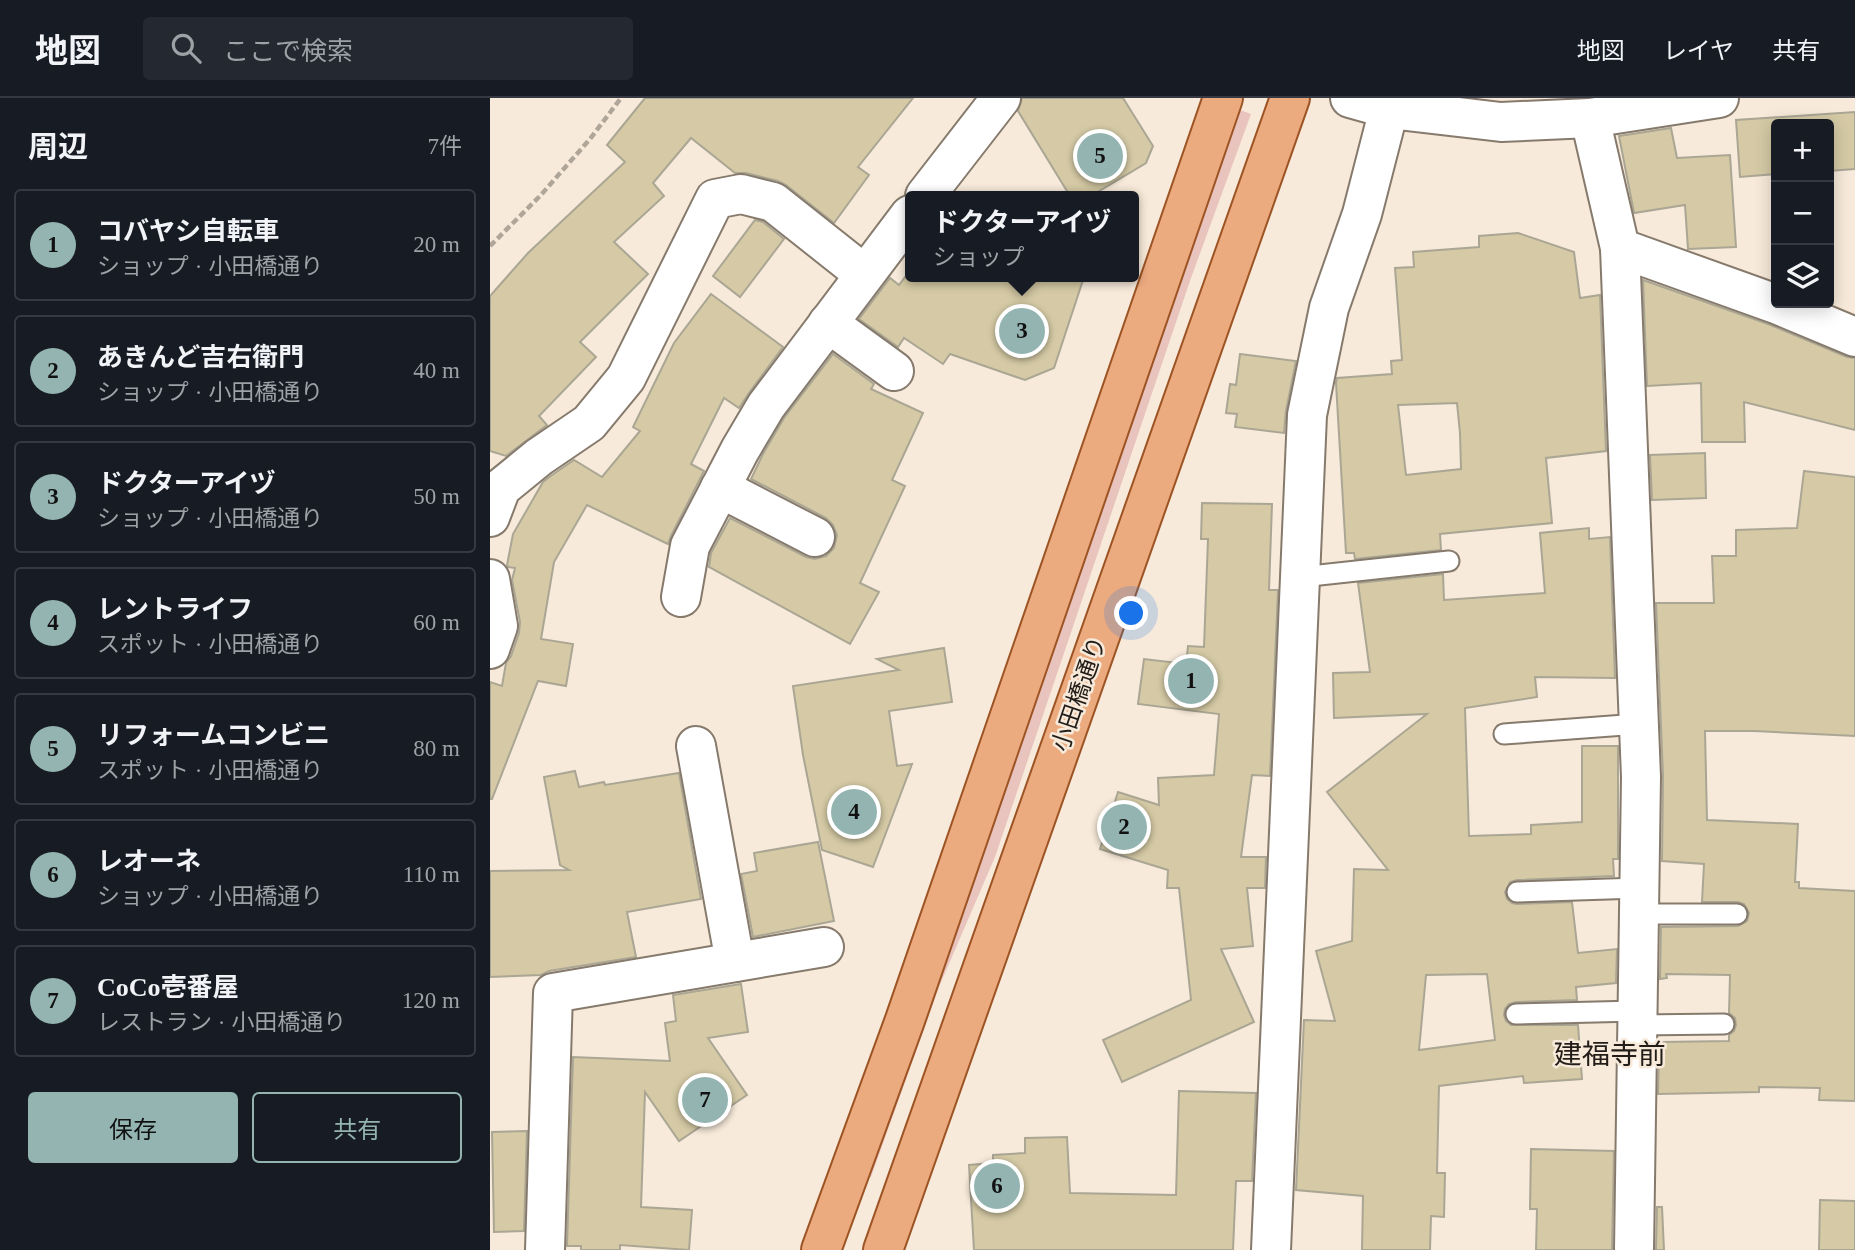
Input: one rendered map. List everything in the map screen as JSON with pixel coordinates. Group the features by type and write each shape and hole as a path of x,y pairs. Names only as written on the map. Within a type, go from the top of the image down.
{"main road":[{"path":"821,1250 905,1020 1223,98"},
{"name":"小田橋通り","path":"883,1250 1290,98"}],"street":[{"path":"929,191 1001,98"},
{"path":"1350,98 1389,109 1501,122 1590,118 1719,98"},
{"path":"1271,1250 1307,415 1329,308 1362,214 1389,109"},
{"path":"1590,118 1620,248 1641,777 1634,1250"},
{"path":"490,517 501,488 539,457 589,423 626,378 715,199 741,194 773,202 864,274"},
{"path":"681,597 691,546 766,406 905,221"},
{"path":"1620,248 1776,304 1855,337"},
{"path":"828,323 894,371"},
{"path":"720,488 815,537"},
{"path":"490,579 498,626 490,649"},
{"path":"696,746 735,962"},
{"path":"545,1250 552,993 824,947"}],"lane":[{"path":"1301,578 1449,561"},
{"path":"1504,734 1638,724"},
{"path":"1517,892 1639,901 1737,914"},
{"path":"1516,1014 1724,1024"}],"path":[{"path":"490,246 540,196 590,139 621,98"}],"shaded area":[{"path":"1237,109 1251,114 1191,278 995,857 939,987 871,1177 866,1176"}],"building":[{"path":"645,98 913,98 858,167 869,175 834,223 786,185 746,173 735,173 691,138 653,183 664,196 614,242 648,274 580,342 596,357 539,416 547,425 506,456 490,451 490,296 528,253 625,162 607,145"},
{"path":"1022,98 1123,98 1153,146 1146,163 1099,191 1067,191 1018,111"},
{"path":"1855,112 1855,169 1834,171 1834,119 1771,119 1771,174 1740,177 1736,120"},
{"path":"1671,128 1677,158 1730,155 1736,247 1688,249 1685,205 1634,213 1619,136"},
{"path":"755,220 763,222 784,239 740,297 713,276"},
{"path":"1518,233 1574,252 1580,298 1600,295 1606,451 1546,458 1552,523 1440,534 1441,550 1355,559 1354,553 1346,553 1337,378 1392,374 1391,361 1402,360 1395,268 1414,267 1413,252 1479,247 1479,236","holes":["1457,403 1461,469 1406,475 1398,405"]},
{"path":"905,277 905,282 1082,282 1054,368 1025,380 950,354 943,364 904,338 898,347 859,319 890,278 899,285"},
{"path":"1643,280 1855,358 1855,430 1744,402 1745,442 1702,442 1701,383 1647,386"},
{"path":"711,294 783,347 739,408 724,398 691,464 704,471 668,544 587,505 554,562 541,639 573,644 566,686 538,681 490,799 490,682 502,686 506,663 519,633 520,622 512,580 515,568 507,565 513,534 543,482 574,460 602,477 640,431 633,427 674,343"},
{"path":"833,354 874,384 871,389 923,413 892,480 905,486 860,583 879,592 850,644 709,567 711,553 730,518 806,557 815,559 826,556 834,548 837,535 826,518 751,479 784,418"},
{"path":"1240,354 1296,361 1284,433 1235,427 1237,414 1226,413 1230,384 1236,385"},
{"path":"1705,453 1706,498 1652,500 1650,455"},
{"path":"1804,471 1855,477 1855,736 1705,731 1707,820 1798,824 1795,882 1799,882 1799,888 1855,891 1855,1101 1819,1100 1820,1088 1759,1087 1759,1092 1658,1094 1661,1042 1729,1041 1729,1035 1736,1025 1735,1018 1729,1013 1730,975 1666,974 1667,978 1660,979 1661,927 1738,926 1747,921 1749,913 1744,904 1738,902 1702,902 1704,864 1662,861 1663,776 1656,603 1714,603 1712,556 1736,556 1736,530 1797,528"},
{"path":"1202,503 1272,504 1269,590 1278,590 1270,776 1252,775 1241,857 1266,857 1265,888 1247,888 1253,946 1221,949 1254,1022 1122,1082 1103,1040 1191,1000 1179,888 1167,888 1168,870 1100,849 1118,792 1159,805 1158,778 1214,775 1219,714 1138,704 1144,659 1186,664 1188,646 1204,647 1208,539 1201,539"},
{"path":"1589,528 1589,539 1610,537 1615,678 1535,677 1537,697 1465,708 1469,836 1531,834 1531,825 1582,822 1582,746 1618,746 1618,859 1613,859 1614,876 1517,880 1510,882 1505,892 1507,899 1517,904 1572,902 1578,953 1617,949 1616,983 1576,987 1577,1000 1509,1004 1504,1015 1511,1025 1578,1025 1582,1079 1524,1083 1523,1076 1439,1086 1437,1173 1445,1173 1444,1217 1431,1216 1430,1250 1362,1250 1363,1196 1296,1190 1304,1020 1335,1021 1316,951 1352,941 1354,869 1388,870 1327,792 1427,714 1334,718 1333,673 1370,672 1358,583 1443,574 1444,600 1545,593 1540,533","holes":["1487,974 1495,1040 1419,1050 1426,975"]},
{"path":"944,648 952,702 889,711 897,766 912,764 873,867 822,850 803,755 793,686 899,670 877,659"},
{"path":"575,771 579,787 679,773 701,899 627,912 636,957 549,971 541,975 490,977 490,871 569,870 560,865 544,777"},
{"path":"818,842 834,921 753,937 741,874 757,871 754,853"},
{"path":"741,984 748,1032 708,1038 747,1095 679,1141 645,1092 641,1207 692,1210 689,1250 620,1245 620,1250 581,1250 581,1246 567,1246 573,1057 670,1061 665,1023 676,1021 673,995"},
{"path":"1179,1091 1256,1093 1252,1181 1236,1181 1233,1250 974,1250 969,1165 993,1163 993,1155 1025,1153 1025,1138 1067,1137 1070,1193 1176,1195"},
{"path":"527,1131 524,1231 494,1232 492,1132"},
{"path":"1531,1149 1614,1151 1612,1250 1536,1250 1537,1209 1530,1209"},
{"path":"1820,1200 1855,1201 1855,1250 1819,1250"},
{"path":"1657,1207 1662,1207 1664,1250 1656,1250"}],"place":[{"name":"リフォームコンビニ","path":"1100,156"},
{"name":"ドクターアイヅ","path":"1022,331"},
{"name":"コバヤシ自転車","path":"1191,681"},
{"name":"レントライフ","path":"854,812"},
{"name":"あきんど吉右衛門","path":"1124,827"},
{"name":"CoCo壱番屋","path":"705,1100"},
{"name":"レオーネ","path":"997,1186"}],"district":[{"name":"建福寺前","path":"1610,1054"}]}
